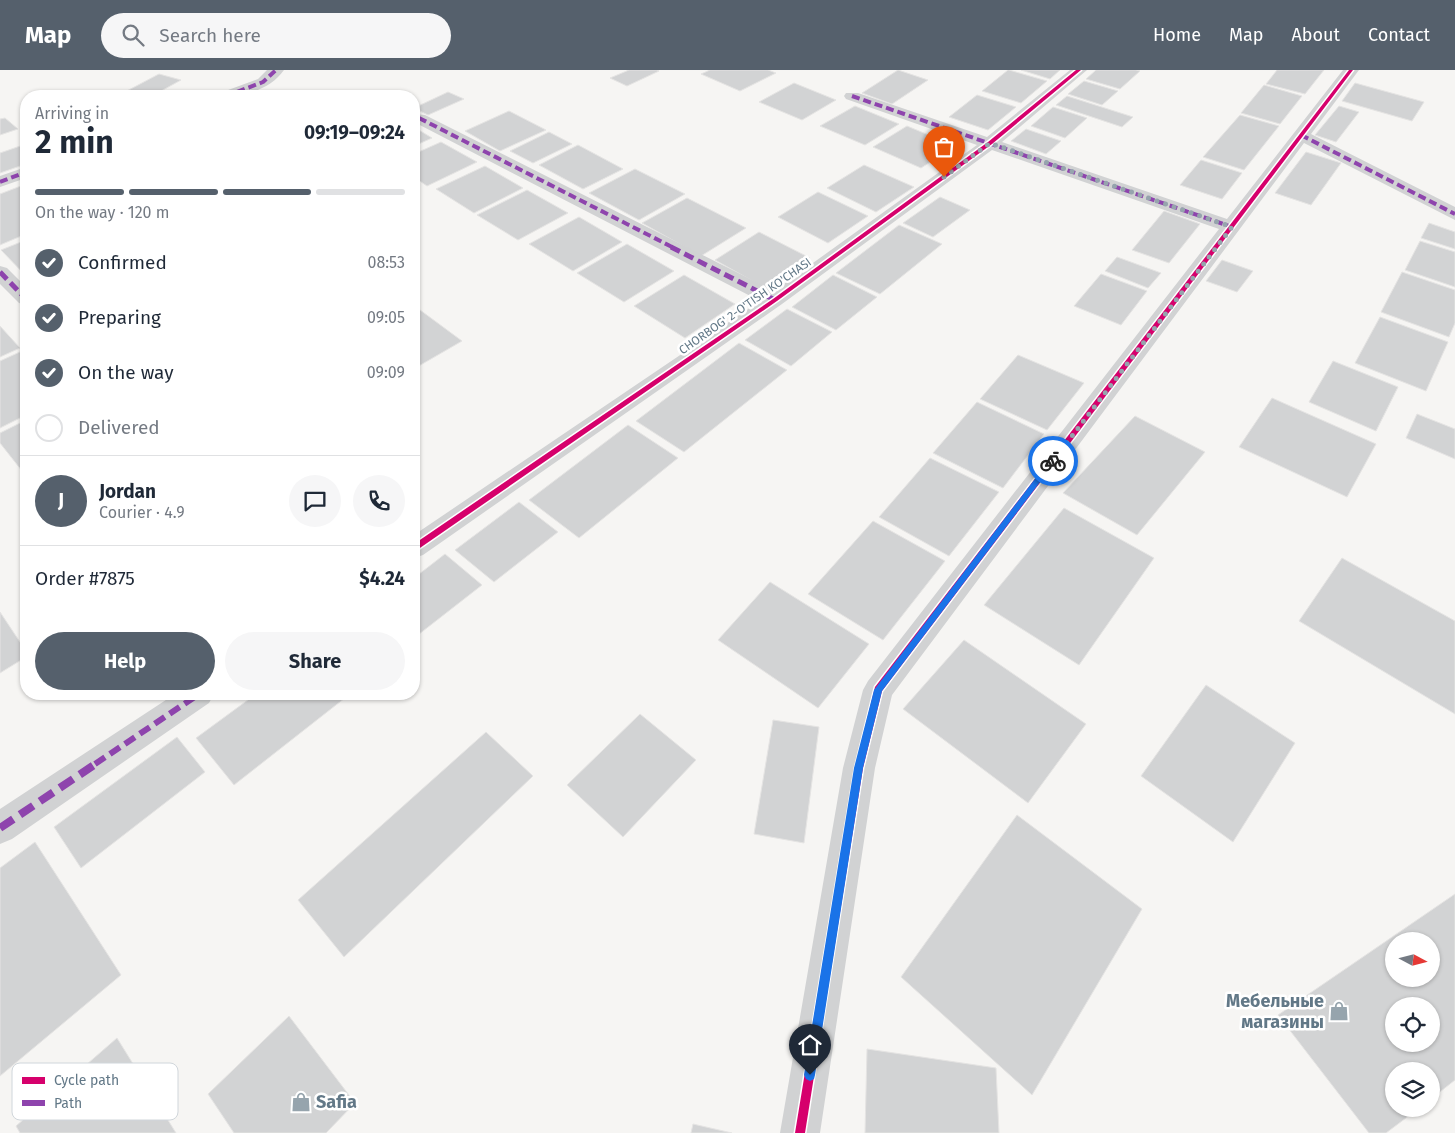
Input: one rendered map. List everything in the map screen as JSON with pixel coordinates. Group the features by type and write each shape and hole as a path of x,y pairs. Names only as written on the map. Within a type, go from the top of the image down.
{"street":[{"path":"241,90 262,82 276,70"},
{"name":"CHORBOG' 2-O'TISH KO'CHASI","path":"420,544 775,300 990,143 1079,70"},
{"path":"800,1133 859,768 878,690 1351,70"},
{"path":"852,96 1232,227"},
{"path":"420,119 775,300"},
{"path":"1301,136 1455,214"},
{"path":"0,182 20,174"},
{"path":"0,272 20,293"},
{"path":"0,828 190,700"}],"building":[{"path":"629,70 659,71 627,86 610,78"},
{"path":"710,70 768,70 776,73 740,91 701,74"},
{"path":"898,70 928,80 892,104 862,93"},
{"path":"1008,70 1047,81 1021,103 982,91"},
{"path":"1021,70 1060,70 1050,79"},
{"path":"1096,70 1140,71 1120,89 1086,79"},
{"path":"1277,70 1324,70 1305,94 1266,84"},
{"path":"159,74 181,80 163,90 129,90"},
{"path":"1084,81 1118,91 1102,105 1068,94"},
{"path":"794,83 836,100 802,120 759,102"},
{"path":"1355,83 1424,102 1412,121 1342,101"},
{"path":"1264,85 1302,96 1280,124 1241,113"},
{"path":"448,92 464,99 428,115 420,111 420,105"},
{"path":"977,95 1016,107 988,130 949,117"},
{"path":"1067,96 1133,117 1122,127 1056,105"},
{"path":"855,106 899,124 865,145 820,126"},
{"path":"1339,106 1359,112 1336,142 1315,135"},
{"path":"1053,107 1087,118 1065,138 1031,126"},
{"path":"509,111 546,130 500,151 465,131"},
{"path":"1240,115 1279,126 1244,170 1203,157"},
{"path":"5,118 18,129 0,135 0,119"},
{"path":"907,126 955,146 921,168 873,147"},
{"path":"1026,129 1061,141 1046,154 1011,141"},
{"path":"420,131 432,138 420,143"},
{"path":"549,132 572,144 533,163 510,151"},
{"path":"441,142 477,162 427,186 420,181 420,151"},
{"path":"578,145 623,169 583,189 539,165"},
{"path":"20,146 20,166 0,173 0,153"},
{"path":"1306,152 1341,163 1311,205 1275,193"},
{"path":"1201,160 1242,173 1222,199 1180,185"},
{"path":"864,165 914,187 876,212 827,188"},
{"path":"485,166 523,188 474,213 436,189"},
{"path":"635,169 685,194 639,220 589,193"},
{"path":"20,186 20,237 0,245 0,194"},
{"path":"527,190 568,213 518,240 477,215"},
{"path":"818,192 868,216 828,243 778,217"},
{"path":"940,197 970,210 933,237 903,223"},
{"path":"687,198 746,228 701,256 642,223"},
{"path":"1164,211 1200,224 1169,263 1132,250"},
{"path":"579,217 622,242 573,271 529,244"},
{"path":"1429,223 1455,232 1455,249 1421,238"},
{"path":"899,225 942,244 880,294 836,273"},
{"path":"759,232 810,258 765,288 715,260"},
{"path":"1420,241 1455,252 1455,287 1405,270"},
{"path":"20,242 20,270 1,250"},
{"path":"627,244 674,271 624,302 577,273"},
{"path":"1117,257 1161,273 1148,288 1105,271"},
{"path":"1222,260 1253,271 1237,292 1206,281"},
{"path":"1402,272 1455,290 1455,323 1449,337 1381,312"},
{"path":"1101,274 1147,291 1121,325 1074,306"},
{"path":"684,275 735,304 685,338 634,306"},
{"path":"833,275 877,297 836,330 792,307"},
{"path":"787,309 832,332 791,366 745,340"},
{"path":"420,310 462,341 420,365"},
{"path":"1380,317 1448,342 1426,391 1355,363"},
{"path":"0,326 20,348 0,357"},
{"path":"739,343 787,370 684,452 636,421"},
{"path":"20,352 20,418 0,428 0,361"},
{"path":"1018,355 1084,383 1047,430 980,399"},
{"path":"1333,361 1398,387 1376,431 1309,402"},
{"path":"1272,398 1376,444 1347,497 1239,447"},
{"path":"977,402 1044,434 1003,488 933,453"},
{"path":"1417,414 1455,429 1455,459 1406,438"},
{"path":"1135,416 1205,452 1137,535 1063,493"},
{"path":"20,423 20,468 0,443 0,433"},
{"path":"628,425 678,458 579,538 529,500"},
{"path":"930,458 999,492 949,556 879,517"},
{"path":"519,502 558,532 494,582 455,550"},
{"path":"1064,508 1154,558 1079,665 984,605"},
{"path":"873,521 945,561 883,640 808,594"},
{"path":"445,554 482,585 420,633 420,573"},
{"path":"1342,558 1455,621 1455,714 1299,621"},
{"path":"770,582 869,644 818,708 718,640"},
{"path":"0,612 20,642 20,661 0,673"},
{"path":"964,640 1086,724 1028,803 903,709"},
{"path":"1206,685 1295,743 1233,842 1141,776"},
{"path":"248,700 342,700 234,785 196,738"},
{"path":"640,714 696,760 623,837 567,785"},
{"path":"773,720 819,727 804,843 754,834"},
{"path":"486,732 533,776 344,957 298,900"},
{"path":"177,737 205,772 81,868 54,827"},
{"path":"1017,815 1142,909 1032,1095 901,977"},
{"path":"35,842 121,975 16,1063 12,1063 12,1066 0,1076 0,868"},
{"name":"Мебельные магазины","path":"1455,894 1455,1080 1440,1092 1440,1062 1385,1062 1385,1117 1407,1117 1386,1133 1369,1133 1278,1015 1385,942 1385,988 1440,988 1440,932 1399,932"},
{"path":"289,1016 355,1103 326,1133 234,1133 208,1094"},
{"path":"117,1038 133,1063 88,1063"},
{"path":"867,1049 996,1068 999,1133 865,1133"},
{"path":"23,1120 168,1120 176,1133 20,1133 16,1126"},
{"path":"693,1124 732,1133 691,1133"}],"marked path":[{"path":"242,90 263,82 276,70"},
{"path":"852,96 1232,227"},
{"path":"420,119 775,300"},
{"path":"1301,135 1455,214"},
{"path":"0,182 20,174"},
{"path":"0,272 20,293"},
{"path":"0,828 190,700"}],"cycle path":[{"path":"420,544 775,300 990,143 1079,70"},
{"path":"800,1133 859,768 878,690 1351,70"}],"way so far":[{"path":"944,177 990,143 1232,227 1053,461"}],"place":[{"name":"Мебельные магазины","path":"1339,1011"},
{"name":"Safia","path":"301,1102"}],"route":[{"path":"810,1075 859,768 878,690 1053,461"}]}
